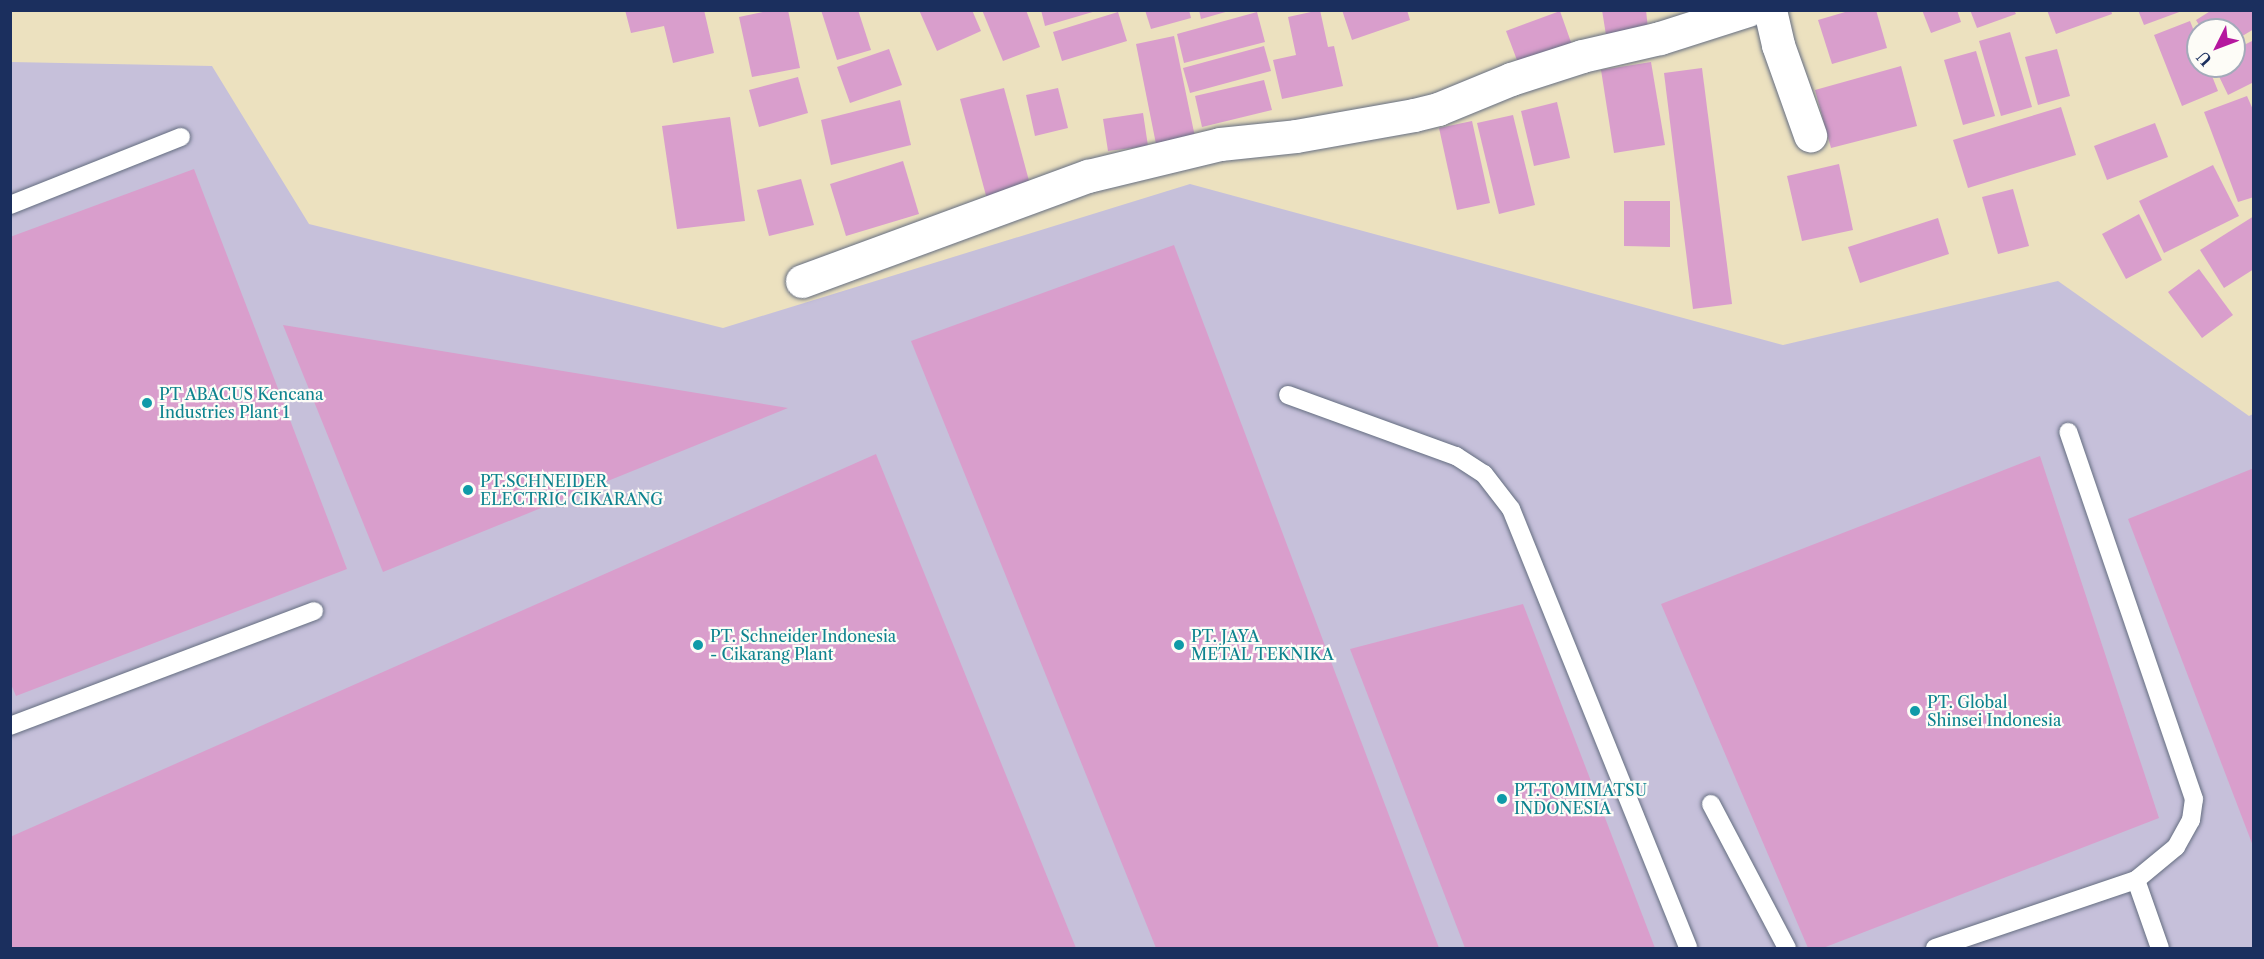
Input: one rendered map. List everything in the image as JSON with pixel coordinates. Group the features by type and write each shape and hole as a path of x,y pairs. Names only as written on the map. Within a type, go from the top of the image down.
{"street":[{"path":"802,281 1088,176 1220,144 1380,123 1430,111 1511,79 1582,56 1660,38 1748,10"},
{"path":"1770,10 1778,45 1810,135"}],"lane":[{"path":"10,205 181,137"},
{"path":"1288,395 1456,456 1484,474 1511,508 1688,948"},
{"path":"1935,948 2136,880 2175,847 2191,820 2194,799 2068,432"},
{"path":"10,726 314,611"},
{"path":"1711,804 1787,948"},
{"path":"2136,880 2160,948"}],"shaded area":[{"path":"11,62 212,66 309,224 723,328 1190,184 1783,345 2058,281 2249,416 2253,414 2253,948 11,948"}],"building":[{"path":"625,10 704,10 714,53 673,63 664,26 631,33"},
{"path":"773,10 788,10 800,68 752,77 739,17"},
{"path":"821,10 858,10 871,50 837,60"},
{"path":"919,10 972,10 981,31 937,51"},
{"path":"982,10 1026,10 1040,47 1003,61"},
{"path":"1041,10 1096,10 1096,11 1045,26"},
{"path":"1145,10 1189,10 1191,18 1151,29"},
{"path":"1199,10 1229,10 1229,11 1201,19"},
{"path":"1320,10 1328,47 1334,46 1343,86 1282,99 1273,60 1296,55 1288,17"},
{"path":"1342,10 1407,10 1410,20 1352,40"},
{"path":"1602,10 1646,10 1648,29 1606,35"},
{"path":"1852,10 1876,10 1887,48 1832,64 1818,20"},
{"path":"1922,10 1957,10 1961,22 1931,33"},
{"path":"1970,10 2014,10 2016,14 1977,28"},
{"path":"2047,10 2111,10 2112,14 2056,34"},
{"path":"2138,10 2182,10 2182,11 2144,25"},
{"path":"2212,10 2254,10 2254,29 2246,34 2246,18 2199,18"},
{"path":"1560,11 1573,48 1520,68 1506,31"},
{"path":"1118,12 1127,41 1062,61 1053,32"},
{"path":"1257,12 1265,42 1184,63 1177,34"},
{"path":"2186,23 2186,78 2213,78 2218,91 2182,106 2154,35"},
{"path":"2010,32 2032,107 2001,116 1979,41"},
{"path":"1174,36 1195,137 1156,144 1136,44"},
{"path":"2254,40 2254,82 2228,95 2220,78 2246,78 2246,44"},
{"path":"1264,46 1271,71 1190,93 1183,68"},
{"path":"889,49 902,85 850,103 837,67"},
{"path":"2057,49 2070,96 2038,105 2025,57"},
{"path":"1976,51 1995,116 1963,125 1944,60"},
{"path":"1651,62 1665,145 1614,153 1601,70"},
{"path":"1901,66 1917,126 1831,148 1815,90"},
{"path":"1702,68 1732,304 1693,309 1664,73"},
{"path":"798,77 808,113 759,127 749,90"},
{"path":"1264,80 1272,110 1202,127 1195,96"},
{"path":"1004,88 1032,192 988,203 960,99"},
{"path":"1058,88 1068,128 1035,136 1026,95"},
{"path":"2247,96 2254,112 2254,197 2238,202 2204,112"},
{"path":"900,100 911,145 831,165 821,120"},
{"path":"1557,102 1570,158 1534,166 1521,111"},
{"path":"2061,107 2076,155 1968,188 1953,140"},
{"path":"1143,113 1148,146 1108,151 1103,119"},
{"path":"1513,115 1535,205 1499,214 1477,123"},
{"path":"730,117 745,221 677,229 662,126"},
{"path":"1472,121 1490,203 1457,210 1439,128"},
{"path":"2155,123 2168,157 2107,180 2094,146"},
{"path":"903,161 919,214 846,236 830,184"},
{"path":"1839,164 1853,230 1802,241 1787,176"},
{"path":"2213,165 2239,216 2164,253 2139,201"},
{"name":"PT ABACUS Kencana Industries Plant 1","path":"194,169 347,569 16,696 10,682 10,237"},
{"path":"801,179 814,225 769,236 757,190"},
{"path":"2013,189 2029,246 1998,254 1982,197"},
{"path":"1624,201 1670,201 1670,247 1624,246"},
{"path":"2139,214 2162,260 2126,279 2102,234"},
{"path":"2254,216 2254,269 2224,288 2200,250"},
{"path":"1938,218 1949,254 1860,283 1848,247"},
{"name":"PT. JAYA METAL TEKNIKA","path":"1174,245 1439,948 1156,948 911,341"},
{"path":"2199,269 2233,315 2202,338 2168,292"},
{"name":"PT.SCHNEIDER ELECTRIC CIKARANG","path":"283,325 788,408 383,572"},
{"name":"PT. Schneider Indonesia - Cikarang Plant","path":"876,454 1076,948 10,948 10,837"},
{"name":"PT. Global Shinsei Indonesia","path":"2040,456 2159,818 1823,948 1808,948 1661,604"},
{"path":"2254,468 2254,846 2253,846 2128,519"},
{"name":"PT.TOMIMATSU INDONESIA","path":"1523,604 1655,948 1465,948 1350,649"}],"place":[{"name":"PT ABACUS Kencana Industries Plant 1","path":"147,403"},
{"name":"PT.SCHNEIDER ELECTRIC CIKARANG","path":"468,490"},
{"name":"PT. Schneider Indonesia - Cikarang Plant","path":"698,645"},
{"name":"PT. JAYA METAL TEKNIKA","path":"1179,645"},
{"name":"PT. Global Shinsei Indonesia","path":"1915,711"},
{"name":"PT.TOMIMATSU INDONESIA","path":"1502,799"}]}
